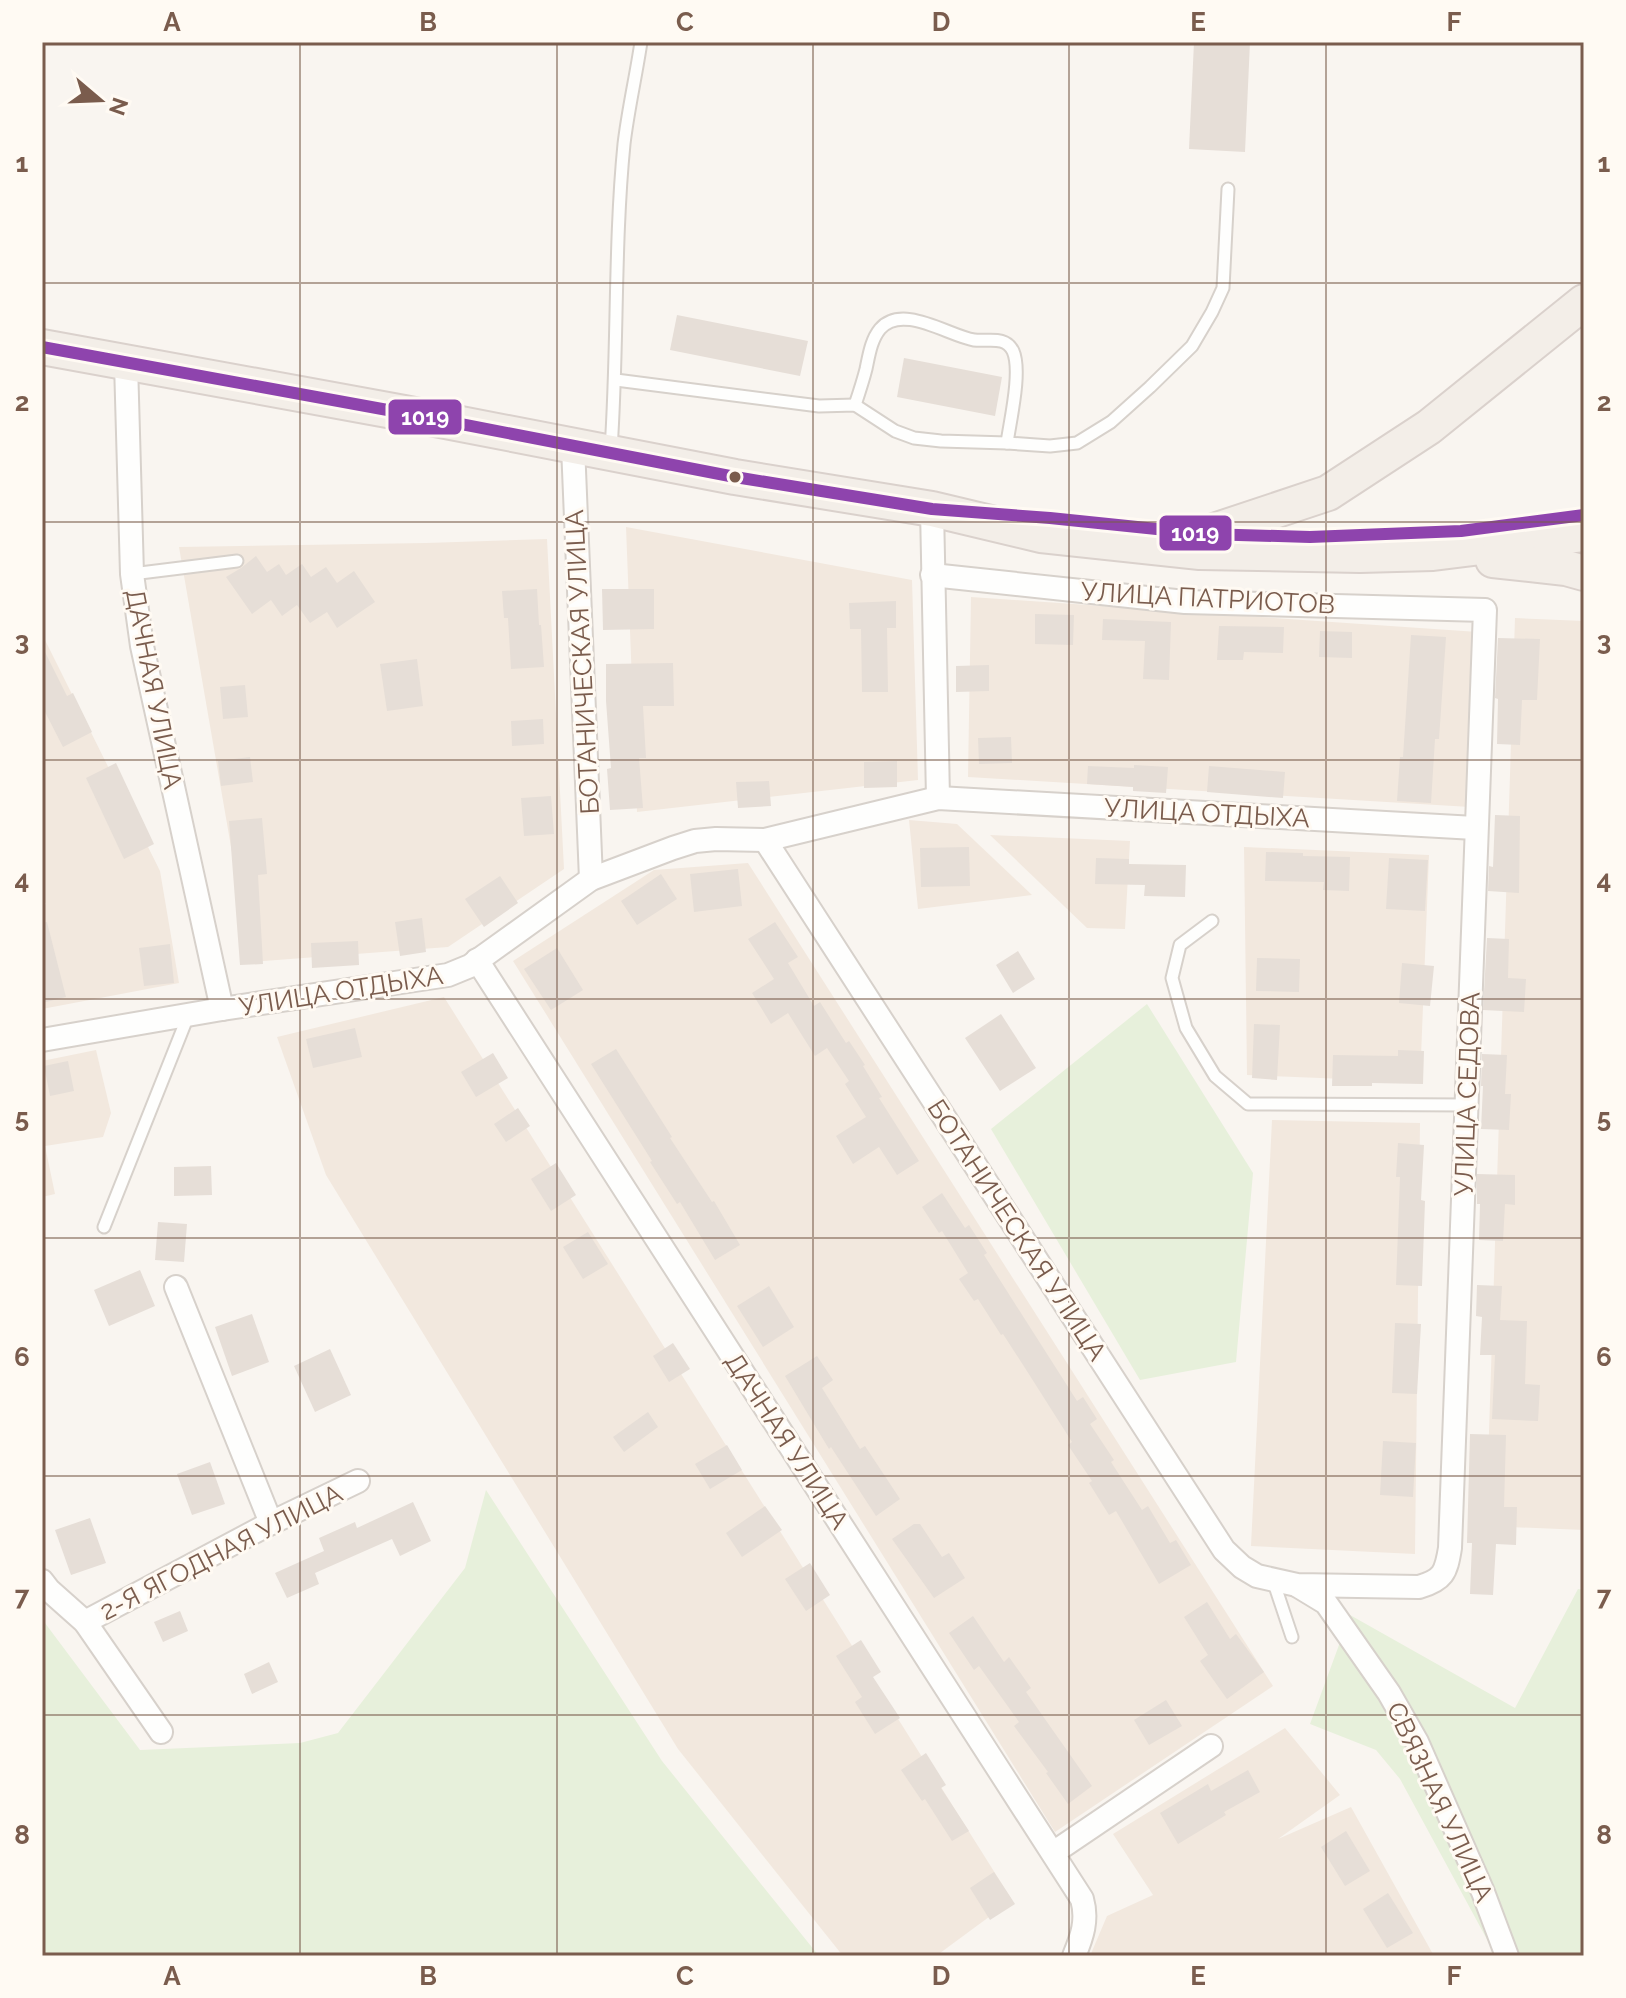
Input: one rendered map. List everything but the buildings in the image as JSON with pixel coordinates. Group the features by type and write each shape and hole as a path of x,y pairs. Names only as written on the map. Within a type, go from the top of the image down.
{"main road":[{"path":"1205,534 1328,493 1429,427 1584,302"},
{"path":"42,347 735,477 932,509 1041,535 1200,552 1345,555 1433,553 1584,534"},
{"path":"932,509 1205,534 1310,537 1461,531 1584,515"},
{"path":"1433,553 1566,568 1584,573"}],"street":[{"name":"ДАЧНАЯ УЛИЦА","path":"126,363 132,574 142,646 222,1009"},
{"name":"БОТАНИЧЕСКАЯ УЛИЦА","path":"573,446 591,879"},
{"path":"932,509 938,798"},
{"name":"УЛИЦА ПАТРИОТОВ","path":"932,575 1185,602 1485,610"},
{"name":"УЛИЦА СЕДОВА","path":"1297,1585 1419,1587 1442,1576 1447,1565 1485,610"},
{"name":"УЛИЦА ОТДЫХА","path":"42,1040 448,975 470,966 591,879 695,841 765,840 938,798 1475,828"},
{"name":"БОТАНИЧЕСКАЯ УЛИЦА","path":"765,840 1224,1550 1257,1576 1297,1585"},
{"name":"ДАЧНАЯ УЛИЦА","path":"477,960 1082,1899 1084,1926 1074,1956"},
{"path":"176,1287 271,1523"},
{"name":"2-Я ЯГОДНАЯ УЛИЦА","path":"85,1622 271,1523 358,1481"},
{"path":"42,1581 85,1622 161,1732"},
{"name":"СВЯЗНАЯ УЛИЦА","path":"1297,1585 1326,1603 1389,1693 1417,1742 1483,1892 1507,1956"},
{"path":"1053,1853 1211,1746"}],"lane":[{"path":"611,454 624,143 641,42"},
{"path":"616,380 819,406 855,405 895,431 914,438 1050,446 1077,443 1111,422 1192,346 1223,288 1228,189"},
{"path":"855,405 873,342 885,324 909,319 926,322 973,340 1003,341 1011,347 1016,360 1007,443"},
{"path":"132,574 237,561"},
{"path":"1212,921 1180,945 1172,978 1186,1028 1207,1064 1215,1076 1248,1104 1467,1105"},
{"path":"104,1227 188,1015"},
{"path":"1273,1579 1292,1637"}],"shaded area":[{"path":"626,527 912,580 918,780 637,812"},
{"path":"547,539 564,869 448,947 251,962 179,547"},
{"path":"971,597 1478,632 1470,807 968,777"},
{"path":"1515,618 1584,621 1584,1530 1486,1526"},
{"path":"42,634 160,871 179,983 42,1009 42,906 46,904 42,898"},
{"path":"909,820 957,824 1032,895 918,909"},
{"path":"990,835 1130,841 1125,929 1087,928"},
{"path":"1244,847 1429,855 1420,1082 1247,1075"},
{"path":"748,863 1273,1686 1055,1832 513,961 654,870"},
{"path":"444,997 1012,1900 936,1956 843,1956 678,1749 326,1175 277,1037"},
{"path":"96,1050 111,1113 103,1137 45,1146 55,1194 42,1197 42,1061"},
{"path":"1272,1120 1420,1123 1415,1554 1251,1546"},
{"path":"1285,1728 1340,1795 1278,1839 1351,1807 1434,1956 1090,1956 1107,1916 1153,1895 1113,1834"}],"green space":[{"path":"1147,1004 1253,1173 1236,1362 1140,1380 991,1129"},
{"path":"486,1490 662,1761 819,1956 42,1956 42,1619 140,1750 300,1743 338,1733 465,1568"},
{"path":"1578,1589 1584,1590 1584,1956 1496,1956 1400,1779 1376,1750 1310,1724 1350,1615 1515,1708"}],"transit line":[{"name":"1019","path":"42,347 735,477 932,509 1205,534 1310,537 1461,531 1584,515"}]}
